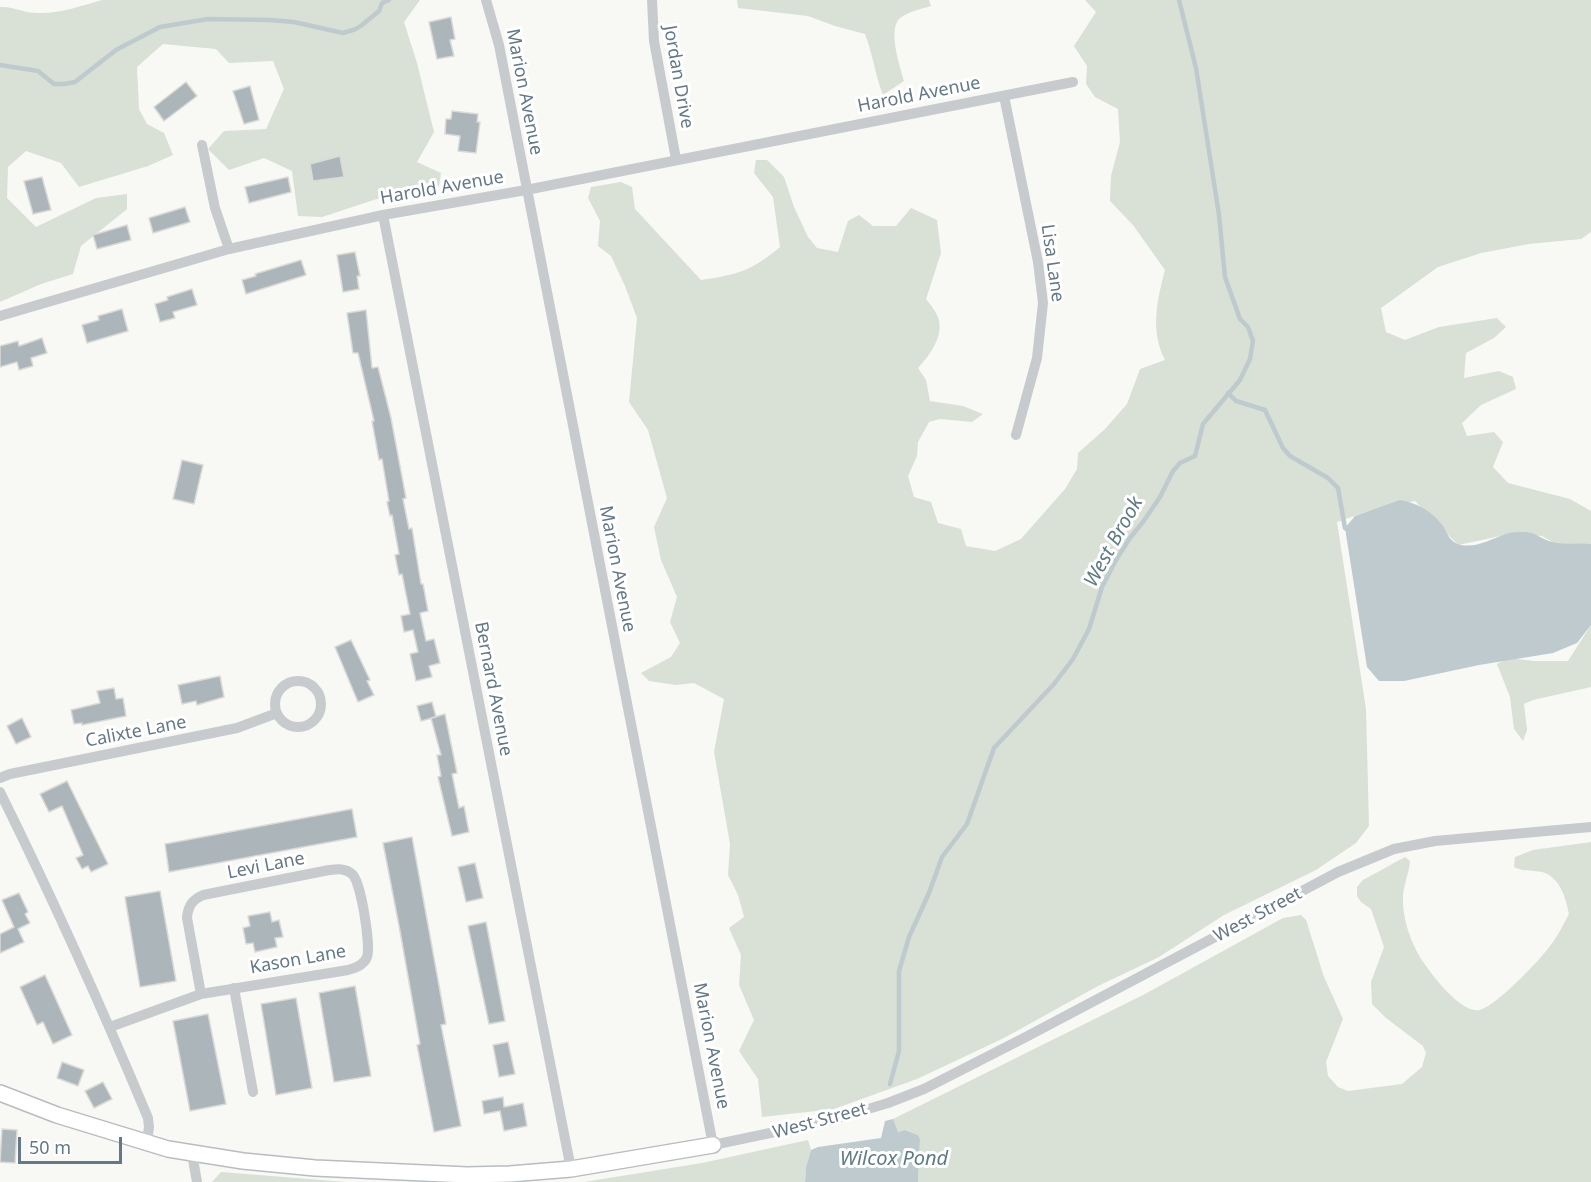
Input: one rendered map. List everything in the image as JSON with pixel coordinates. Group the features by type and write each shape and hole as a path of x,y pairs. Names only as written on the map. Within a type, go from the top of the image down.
{"street":[{"name":"Marion Avenue","path":"486,0 499,45 713,1145"},
{"name":"Jordan Drive","path":"652,0 654,41 676,159"},
{"name":"Harold Avenue","path":"0,315 229,249 383,215 526,190 1072,82"},
{"name":"Lisa Lane","path":"1004,96 1038,262 1042,303 1037,358 1016,435"},
{"path":"202,145 213,200 229,249"},
{"name":"Bernard Avenue","path":"383,215 570,1169"},
{"path":"304,681 311,684 320,697 319,713 308,724 293,726 286,724 277,713 275,699 283,686 289,682 304,681"},
{"name":"Calixte Lane","path":"0,778 10,774 237,728 277,713"},
{"path":"0,792 110,1027 148,1118 147,1142"},
{"name":"West Street","path":"0,1093 57,1115 192,1154 281,1165 446,1174 510,1174 570,1169 713,1145 832,1120 888,1103 924,1089 1338,872 1383,853 1443,840 1591,827"},
{"name":"Levi Lane","path":"201,994 188,918 191,904 203,895 329,870 345,870 355,876 359,888 368,946 366,960"},
{"name":"Kason Lane","path":"110,1027 201,994 348,970 359,966 366,960"},
{"name":"Kason Lane","path":"234,988 253,1092"},
{"path":"192,1154 197,1182"}],"shaded area":[{"path":"102,0 420,0 404,22 434,132 417,162 441,173 439,186 395,193 322,217 298,216 292,171 264,158 229,170 208,149 224,131 266,129 284,89 273,61 229,63 216,49 163,44 137,67 139,109 147,124 164,133 173,155 148,166 79,187 61,163 26,151 8,167 7,198 36,227 96,198 127,194 127,209 81,246 73,274 41,284 0,302 0,7 45,13"},
{"path":"737,0 929,0 931,6 906,14 899,19 896,25 895,40 904,81 883,95 865,34 808,16 738,8"},
{"path":"1085,0 1591,0 1591,232 1581,239 1529,244 1481,253 1438,267 1381,308 1386,332 1405,340 1439,327 1497,318 1506,327 1494,338 1466,353 1464,378 1499,371 1513,377 1516,389 1481,405 1462,423 1467,436 1494,432 1503,442 1493,467 1508,483 1570,499 1591,511 1591,554 1565,549 1542,536 1510,534 1458,545 1415,501 1366,512 1337,522 1366,709 1369,826 1356,843 1316,870 1224,915 1159,957 1098,986 1004,1038 917,1079 834,1109 762,1117 758,1079 739,1051 754,1020 739,985 741,955 729,928 744,917 738,895 728,875 730,844 714,752 724,699 694,683 676,685 649,681 641,673 671,657 680,643 670,622 677,597 661,560 654,527 667,498 648,430 629,402 637,318 611,256 598,246 600,221 588,198 591,187 621,182 632,187 635,209 701,280 743,271 761,262 780,247 773,197 754,173 756,160 767,160 784,177 794,207 808,237 817,248 838,252 848,221 859,215 873,226 896,226 911,208 937,220 941,253 926,299 937,315 940,329 932,351 918,368 926,380 930,401 963,406 983,414 972,422 940,419 929,422 918,442 917,456 908,476 914,497 931,502 938,523 961,529 966,546 995,551 1021,539 1065,489 1077,469 1078,453 1105,429 1127,404 1140,369 1165,360 1160,349 1156,315 1165,270 1133,225 1110,201 1111,176 1120,142 1118,109 1095,97 1086,84 1087,66 1074,46 1096,12"},
{"path":"1591,625 1591,687 1524,704 1527,730 1523,741 1514,729 1510,697 1497,664 1509,658 1568,661"},
{"path":"1591,842 1591,1182 918,1182 920,1139 918,1135 905,1130 897,1132 893,1119 1145,994 1283,918 1301,915 1306,920 1324,977 1343,1019 1326,1062 1328,1076 1338,1087 1348,1091 1402,1084 1422,1067 1426,1053 1423,1046 1386,1018 1372,1004 1371,982 1384,947 1371,909 1357,896 1357,887 1363,880 1405,857 1410,861 1403,907 1416,950 1434,977 1453,997 1472,1010 1480,1010 1507,992 1537,962 1556,938 1569,914 1558,883 1542,872 1517,869 1514,867 1515,857 1533,850"},
{"path":"808,1140 811,1150 805,1182 584,1182 702,1163"},
{"path":"221,1172 346,1182 212,1182"}],"water":[{"path":"1400,500 1412,503 1429,512 1443,526 1451,540 1461,545 1478,544 1508,533 1522,532 1565,544 1591,544 1591,625 1577,643 1553,653 1479,665 1404,681 1379,681 1367,667 1345,528 1355,516"},
{"name":"Wilcox Pond","path":"893,1119 898,1132 905,1130 918,1135 920,1139 918,1182 805,1182 811,1150 881,1138 885,1121"}],"building":[{"path":"451,17 455,39 450,40 454,56 437,59 429,22"},
{"path":"186,82 197,96 164,121 154,107"},
{"path":"250,86 259,120 244,124 233,91"},
{"path":"452,111 478,114 477,122 480,122 476,153 458,151 460,136 445,134 446,119 451,119"},
{"path":"340,156 344,177 313,181 310,164"},
{"path":"42,177 51,210 33,214 24,181"},
{"path":"288,177 291,192 249,203 245,187"},
{"path":"185,207 190,222 153,233 149,218"},
{"path":"127,225 131,240 97,249 93,235"},
{"path":"355,252 360,276 357,276 359,289 343,292 337,255"},
{"path":"301,260 306,275 246,294 242,280"},
{"path":"192,289 197,305 173,312 175,318 160,322 155,304 168,300 167,297"},
{"path":"122,309 128,331 87,343 82,325 99,320 98,316"},
{"path":"366,310 372,368 378,367 391,418 406,498 403,499 409,529 412,528 428,611 420,613 426,641 434,639 440,663 429,666 432,677 416,681 410,654 418,652 413,630 404,632 401,616 410,614 402,574 399,575 395,555 399,554 392,515 390,516 387,502 389,501 382,459 379,460 372,421 374,421 358,353 353,353 347,313"},
{"path":"42,338 47,353 31,358 33,366 19,370 17,362 0,367 0,346 18,341 19,346"},
{"path":"182,460 203,465 194,504 173,499"},
{"path":"351,640 370,680 367,681 374,695 358,702 335,647"},
{"path":"220,676 224,697 197,705 196,701 182,704 178,685"},
{"path":"114,688 116,699 123,698 126,716 82,725 82,723 74,724 71,710 100,703 97,691"},
{"path":"432,702 436,717 421,721 417,706"},
{"path":"445,714 457,773 452,774 459,808 464,806 469,832 452,836 438,777 441,776 437,755 441,755 431,718"},
{"path":"22,718 31,737 16,744 7,726"},
{"path":"67,781 108,864 91,872 88,866 82,869 76,858 83,855 62,806 49,812 40,794"},
{"path":"352,809 357,837 169,872 165,844"},
{"path":"412,837 446,1024 441,1025 461,1126 434,1132 383,843"},
{"path":"475,863 483,898 466,902 458,867"},
{"path":"160,891 176,981 140,987 125,897"},
{"path":"19,893 28,912 25,914 30,923 18,929 24,942 0,953 0,934 14,927 2,900"},
{"path":"270,912 272,922 279,920 283,937 275,938 277,947 255,952 253,943 246,944 243,928 250,926 248,916"},
{"path":"486,922 505,1021 489,1024 468,926"},
{"path":"45,975 72,1035 53,1044 43,1022 37,1025 20,987"},
{"path":"355,986 371,1076 334,1082 319,993"},
{"path":"296,998 312,1088 276,1095 261,1004"},
{"path":"208,1014 226,1104 190,1111 173,1021"},
{"path":"508,1042 515,1074 499,1077 493,1045"},
{"path":"62,1062 84,1070 78,1086 57,1078"},
{"path":"103,1082 112,1099 94,1108 85,1091"},
{"path":"503,1097 504,1107 523,1103 527,1126 504,1131 500,1111 484,1114 482,1101"},
{"path":"2,1129 17,1130 15,1163 0,1162"}],"waterway":[{"path":"0,65 38,71 54,84 64,84 75,82 116,50 160,27 208,19 270,20 294,22 343,33 362,25 379,11 382,3 389,0"},
{"name":"West Brook","path":"890,1084 899,1051 899,971 909,937 942,857 967,824 994,748 1054,684 1073,659 1089,629 1102,587 1116,560 1160,497 1173,471 1180,463 1195,456 1203,424 1240,380 1250,359 1253,341 1248,327 1240,319 1225,277 1219,215 1196,68 1179,0"},
{"path":"1228,393 1236,401 1265,410 1283,448 1290,456 1328,478 1338,488 1345,528 1351,530"}]}
